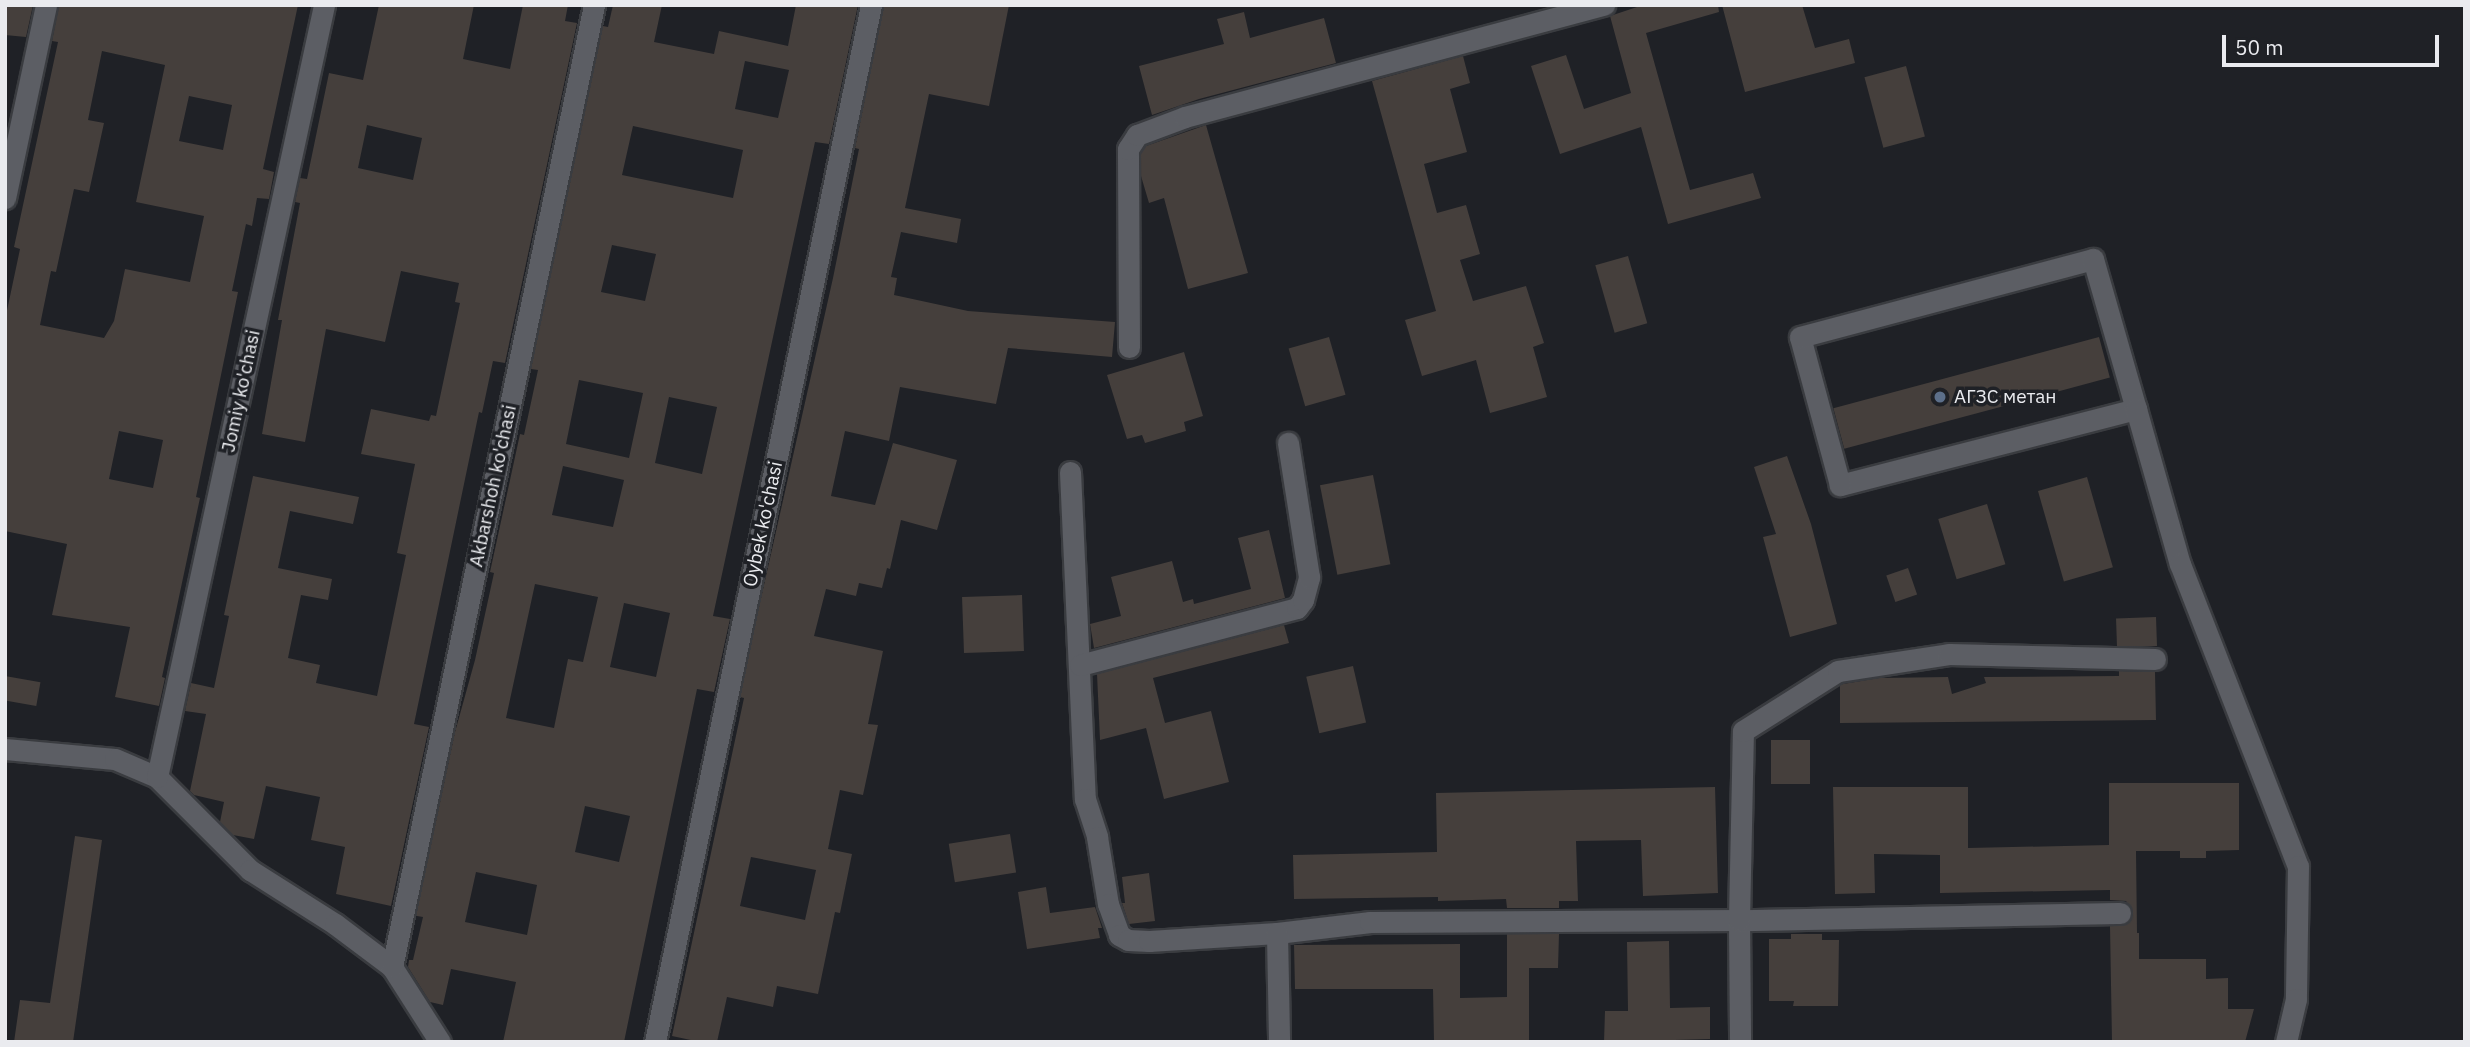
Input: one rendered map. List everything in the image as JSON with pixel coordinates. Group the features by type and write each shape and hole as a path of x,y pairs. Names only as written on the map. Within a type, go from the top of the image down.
{"street":[{"path":"5,198 46,5"},
{"name":"Jomiy ko'chasi","path":"157,777 324,5"},
{"name":"Akbarshoh ko'chasi","path":"392,967 594,5"},
{"name":"Oybek ko'chasi","path":"655,1042 871,5"},
{"path":"1129,347 1128,149 1137,135 1185,117 1604,5"},
{"path":"2136,409 1840,485 1800,337 2093,259 2136,409 2180,564 2298,866 2296,999 2286,1042"},
{"path":"1080,665 1297,608 1303,600 1309,577 1288,443"},
{"path":"1070,472 1085,799 1097,837 1108,904 1119,935 1128,940 1277,933 1370,922 1739,920 2120,913"},
{"path":"1740,1042 1739,920 1743,731 1838,671 1949,654 2155,659"},
{"path":"5,749 115,759 157,777 250,870 335,924 392,967 440,1042"},
{"path":"1277,933 1279,1042"}],"building":[{"path":"5,5 33,5 26,37 5,35"},
{"path":"59,5 298,5 263,169 274,172 269,199 257,198 252,226 246,224 232,291 238,292 196,497 200,498 162,677 165,678 159,706 115,697 130,627 52,615 67,544 5,531 5,320 20,249 14,247 58,42 52,41","holes":["102,51 165,65 136,202 204,216 190,282 125,269 114,321 104,338 40,325 51,271 56,272 74,189 89,192 104,123 88,120","189,96 232,105 223,150 179,141","119,431 163,440 153,488 109,479"]},
{"path":"379,5 474,5 463,59 510,69 523,5 568,5 565,21 577,23 505,363 493,361 482,413 479,412 414,724 429,727 391,906 336,894 345,847 311,840 320,797 266,786 254,839 233,835 220,822 224,802 194,795 190,791 206,714 185,711 191,683 214,688 229,616 224,615 253,476 359,497 353,524 290,511 278,568 332,579 328,600 301,595 288,658 320,665 316,683 377,696 406,555 397,553 415,464 361,454 371,409 429,421 431,415 436,416 460,303 455,302 459,283 401,271 385,342 326,329 305,442 262,434 282,320 278,320 300,203 295,202 300,178 307,179 329,73 363,80","holes":["367,125 422,138 413,180 358,168"]},
{"path":"613,5 662,5 654,42 714,54 719,31 788,46 796,5 858,5 829,144 815,142 713,616 730,619 714,692 697,689 624,1042 503,1042 516,982 451,969 443,1005 430,1002 408,967 409,960 413,960 423,917 417,916 417,911 455,732 475,660 494,573 490,572 520,434 524,435 538,370 531,369 603,26 608,27","holes":["745,61 789,70 778,118 735,109","633,126 743,150 733,198 622,175","612,245 656,254 645,301 601,292","579,380 643,393 629,458 566,444","669,397 717,407 702,474 655,463","563,466 624,480 613,527 552,515","535,584 598,597 583,662 568,659 554,728 506,718","624,603 670,613 656,677 610,667","585,806 630,816 619,862 575,852","476,872 537,885 527,935 465,922"]},
{"path":"884,5 1009,5 989,106 929,94 905,208 961,219 957,243 901,232 891,277 897,278 894,295 968,311 1115,322 1112,357 1008,348 996,404 900,387 889,441 845,431 831,496 875,505 893,443 957,460 937,530 901,520 890,569 887,568 882,588 859,583 856,596 826,589 814,636 883,651 868,724 878,725 863,795 840,790 828,849 852,854 840,913 835,912 818,994 777,986 773,1007 727,997 717,1042 700,1042 672,1036 744,698 740,697 755,625 833,278 859,149 855,148","holes":["751,857 816,870 805,920 740,906"]},
{"path":"1643,5 1718,5 1719,12 1646,33 1690,190 1753,173 1761,198 1668,224 1641,127 1560,154 1531,66 1566,55 1584,109 1631,93 1610,16"},
{"path":"1722,5 1802,5 1815,48 1849,39 1855,63 1745,92"},
{"path":"1244,12 1250,38 1324,18 1336,63 1199,99 1152,115 1139,66 1224,44 1217,19"},
{"path":"1463,56 1470,83 1450,89 1467,152 1424,164 1437,213 1466,205 1480,254 1460,260 1473,301 1526,286 1544,343 1533,347 1547,397 1490,413 1476,360 1422,376 1405,320 1436,311 1372,81"},
{"path":"1906,66 1925,137 1883,148 1864,77"},
{"path":"1206,125 1248,273 1188,289 1164,198 1149,203 1141,176 1141,153 1146,146"},
{"path":"1628,256 1647,323 1615,333 1595,265"},
{"path":"1329,337 1346,395 1305,406 1289,349"},
{"path":"2099,337 2110,378 1844,449 1833,408"},
{"path":"1184,352 1203,416 1184,422 1186,431 1145,443 1142,435 1127,439 1107,375"},
{"path":"1787,456 1811,524 1837,624 1790,637 1763,537 1776,534 1754,467"},
{"path":"1373,475 1390,564 1337,575 1320,485"},
{"path":"2087,477 2113,567 2064,581 2038,491"},
{"path":"1987,504 2005,564 1957,579 1938,519"},
{"path":"1269,530 1285,598 1094,648 1090,624 1121,616 1111,577 1172,561 1183,602 1193,599 1194,604 1251,589 1238,538"},
{"path":"1908,568 1917,594 1895,602 1886,575"},
{"path":"1022,595 1024,651 964,653 962,597"},
{"path":"2156,617 2157,646 2117,647 2116,618"},
{"path":"1284,625 1289,643 1153,678 1165,723 1211,711 1229,782 1164,799 1146,728 1100,740 1097,674"},
{"path":"1353,666 1366,723 1319,733 1306,677"},
{"path":"2119,671 2155,672 2156,720 1840,723 1840,685 1843,684 1879,678 1948,677 1952,694 1986,683 1984,677 2119,676"},
{"path":"5,676 40,682 36,706 5,700"},
{"path":"1771,740 1810,740 1810,784 1771,784"},
{"path":"2109,783 2239,783 2239,850 2206,851 2206,858 2180,858 2180,851 2136,851 2137,933 2139,959 2206,959 2206,979 2228,978 2228,1009 2254,1009 2245,1042 2112,1042 2110,926 2127,924 2133,912 2126,901 2110,900 2110,890 1940,893 1940,855 1874,854 1875,893 1835,894 1833,787 1968,787 1968,848 2109,845"},
{"path":"1715,787 1718,893 1643,896 1641,840 1576,841 1578,901 1559,901 1559,908 1507,908 1506,899 1294,899 1293,855 1437,852 1436,793"},
{"path":"1010,834 1016,873 955,882 949,844"},
{"path":"75,836 102,840 73,1042 14,1042 20,1000 50,1003"},
{"path":"1149,873 1155,921 1129,924 1122,903 1125,903 1122,877"},
{"path":"1046,887 1050,913 1095,907 1102,928 1098,928 1100,938 1027,949 1018,892"},
{"path":"1507,934 1559,934 1558,968 1529,968 1529,1042 1434,1042 1433,989 1295,989 1294,945 1460,944 1460,998 1507,997"},
{"path":"1791,934 1822,934 1822,940 1839,940 1838,1006 1793,1006 1794,1001 1769,1001 1769,939 1791,939"},
{"path":"1669,941 1670,1008 1710,1007 1710,1039 1604,1042 1605,1011 1628,1011 1627,942"}],"place":[{"name":"АГЗС метан","path":"1940,397"}]}
